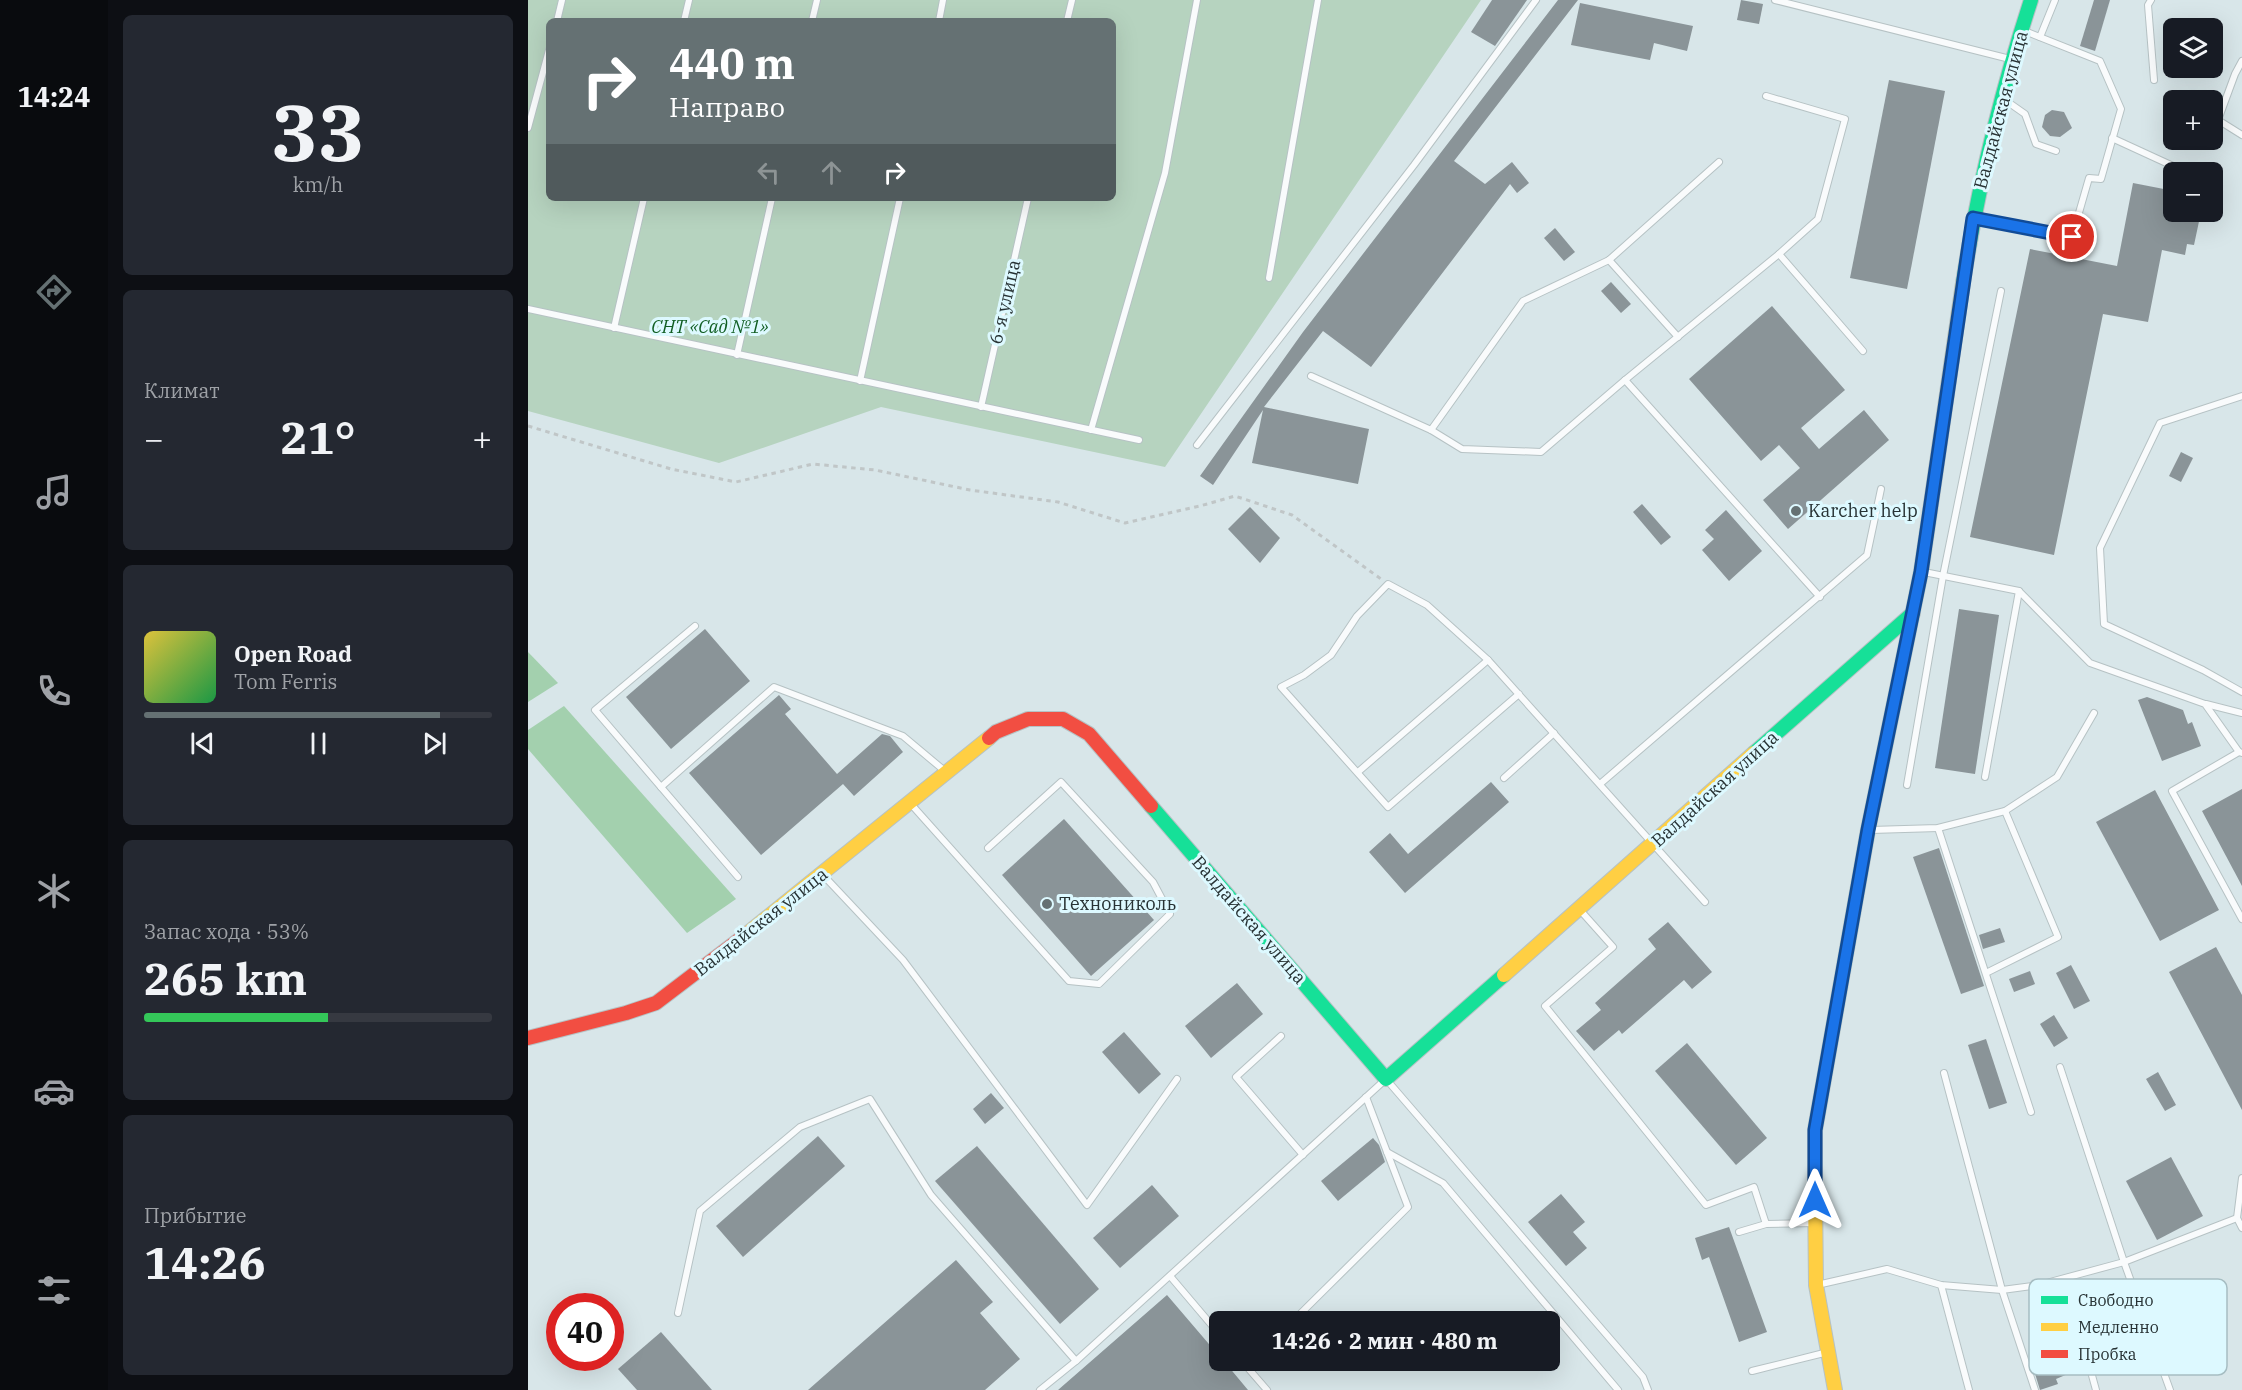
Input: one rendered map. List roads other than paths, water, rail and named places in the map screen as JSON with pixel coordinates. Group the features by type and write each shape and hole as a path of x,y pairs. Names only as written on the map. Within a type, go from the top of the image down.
{"street":[{"name":"Валдайская улица","path":"1835,1390 1816,1285 1815,1130 1868,830 1921,572 1973,218 2012,59 2031,0"},
{"name":"Валдайская улица","path":"528,1038 656,1003 684,984 823,874 996,732 1028,719 1063,719 1089,734 1386,1079 1580,910 1913,613"}],"lane":[{"path":"558,18 562,0"},
{"path":"685,18 689,0"},
{"path":"813,18 817,0"},
{"path":"940,18 943,0"},
{"path":"1068,18 1072,0"},
{"path":"1091,430 1166,173 1197,0"},
{"path":"1269,278 1318,0"},
{"path":"1197,445 1414,165 1536,0"},
{"path":"1775,0 2012,59"},
{"path":"2040,37 2055,0"},
{"path":"2151,0 2148,5 2154,80"},
{"path":"1973,218 2072,237 2089,178 2101,179 2121,109 2100,61 2021,30"},
{"path":"528,128 546,61"},
{"path":"2242,61 2218,120 2242,135"},
{"path":"1311,376 1431,430 1462,449 1541,452 1818,219 1845,119 1766,96"},
{"path":"2002,98 2025,114 2036,144 2056,151"},
{"path":"2112,138 2164,162"},
{"path":"1431,430 1522,301 1609,260 1719,162"},
{"path":"614,328 643,201"},
{"path":"737,355 771,201"},
{"path":"860,381 899,201"},
{"name":"6-я улица","path":"981,407 1027,201"},
{"path":"1779,254 1863,351"},
{"path":"1609,260 1678,337"},
{"path":"1907,785 1943,576 2001,291"},
{"path":"528,309 1139,440"},
{"path":"1625,380 1820,597"},
{"path":"2242,396 2160,423 2100,548 2104,624 2203,670 2242,692"},
{"path":"1600,784 1868,555 1881,489"},
{"path":"1921,572 2019,591 2090,663 2205,704 2242,713"},
{"path":"1519,694 1389,807 1281,687 1304,675 1331,655 1357,616 1388,584 1427,604 1488,660 1519,694 1600,784 1654,843 1705,902"},
{"path":"1985,777 2019,591"},
{"path":"695,626 594,710 738,877"},
{"path":"1358,772 1488,660"},
{"path":"661,787 774,687 903,736 946,772"},
{"path":"2205,704 2240,753 2172,791 2242,919"},
{"path":"1868,830 1938,828 2005,811 2057,777 2094,713"},
{"path":"1504,778 1554,733"},
{"path":"909,803 1069,981 1099,984 1170,914 1154,882 1061,782 988,848"},
{"path":"1986,973 2058,937 2005,811"},
{"path":"1938,828 2031,1112"},
{"path":"823,874 903,960 1087,1205 1177,1079"},
{"path":"1580,910 1613,947 1545,1006 1706,1205 1754,1187 1766,1224"},
{"path":"1281,1036 1236,1077 1303,1155"},
{"path":"2060,1067 2130,1279"},
{"path":"1944,1073 2002,1290 2029,1372"},
{"path":"1040,1390 1076,1361 1386,1079 1643,1377 1648,1390"},
{"path":"1303,1311 1408,1207 1366,1097"},
{"path":"678,1313 700,1211 800,1127 870,1099 931,1195 1076,1361"},
{"path":"1387,1152 1443,1183 1618,1390"},
{"path":"2242,1178 2237,1218 2242,1228"},
{"path":"2061,1279 2124,1262 2237,1218"},
{"path":"1739,1232 1766,1224 1815,1223"},
{"path":"1816,1285 1887,1269 1941,1285 2002,1290 2029,1286"},
{"path":"1170,1276 1209,1322"},
{"path":"1941,1285 1969,1390"},
{"path":"1752,1371 1828,1352"},
{"path":"1251,1371 1268,1390"},
{"path":"2030,1375 2035,1390"},
{"path":"2092,1375 2096,1390"},
{"path":"2165,1375 2170,1390"}],"place":[{"name":"Karcher help","path":"1796,511"},
{"name":"Технониколь","path":"1047,904"}],"park label":[{"name":"СНТ «Сад №1»","path":"710,327"}]}
